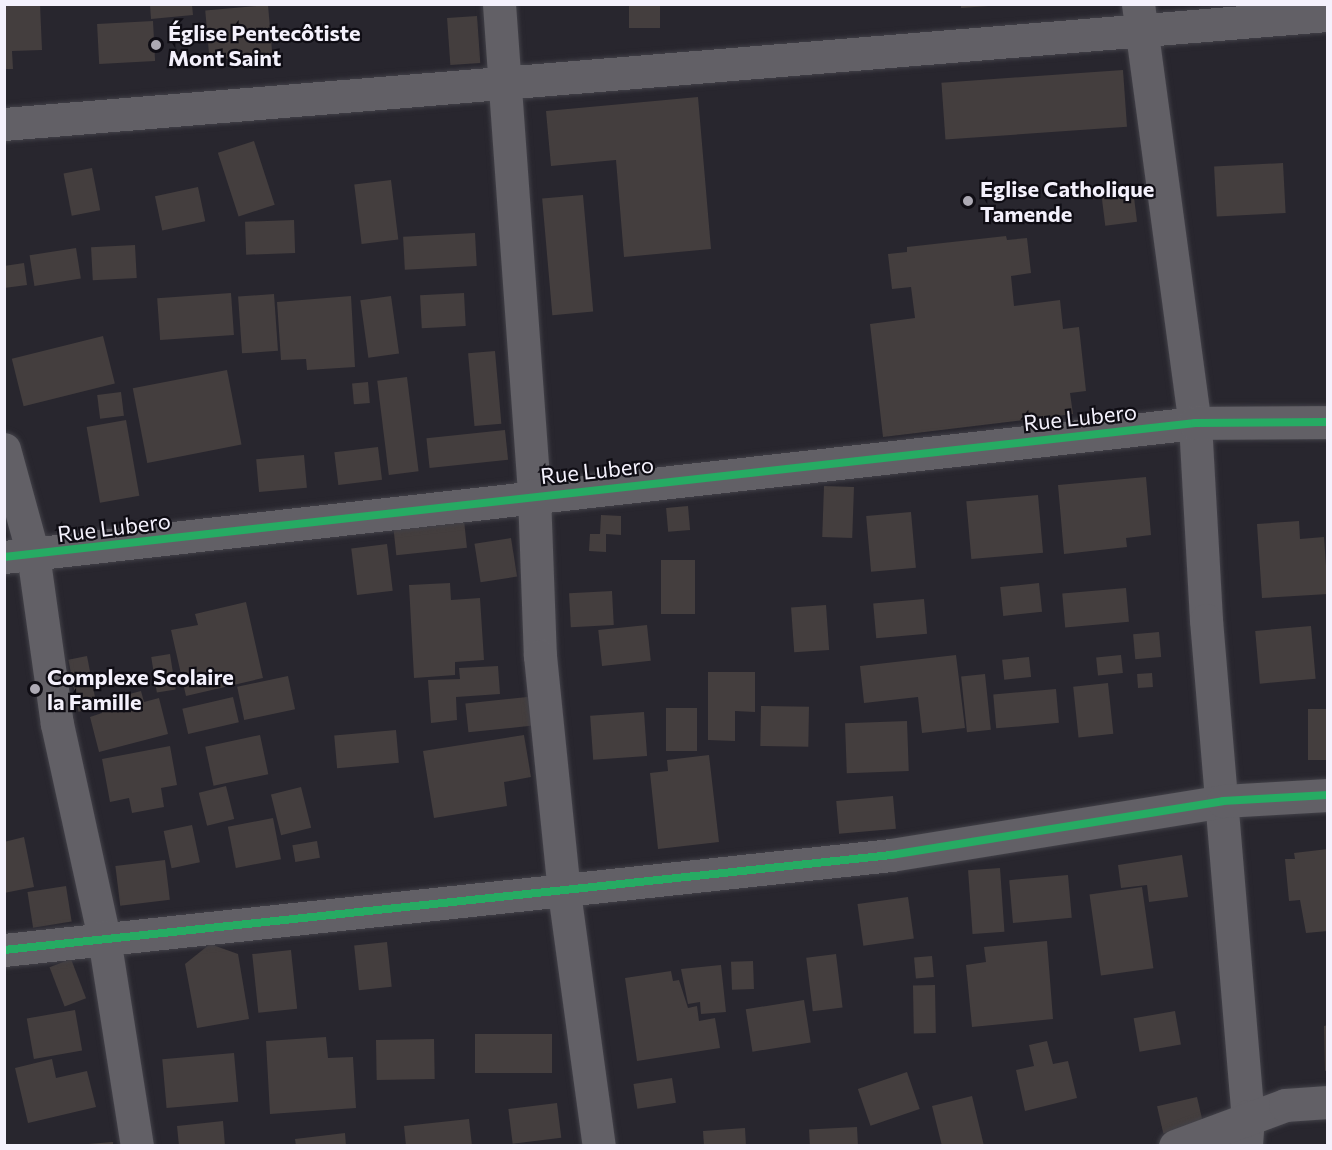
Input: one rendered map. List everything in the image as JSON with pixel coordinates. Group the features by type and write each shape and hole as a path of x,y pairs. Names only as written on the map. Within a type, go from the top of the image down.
{"street":[{"path":"499,4 534,495 540,656 564,892 599,1146"},
{"path":"4,124 506,84 1140,16 1328,15"},
{"path":"1140,16 1195,423 1206,620 1223,801 1247,1131"},
{"name":"Rue Lubero","path":"19,556 534,495 1195,423 1328,422"},
{"path":"4,449 19,556 104,938 137,1146"},
{"path":"4,950 564,892 891,855 1223,801 1328,795"},
{"path":"1175,1146 1247,1131 1285,1105 1328,1102"}],"building":[{"path":"4,4 40,4 42,50 12,51 13,69 4,69"},
{"path":"629,4 660,4 660,28 629,28"},
{"path":"961,4 989,4 989,6 961,8"},
{"path":"150,5 192,5 193,15 151,19"},
{"path":"268,5 272,55 210,60 205,10"},
{"path":"477,16 480,63 450,65 447,18"},
{"path":"153,21 155,61 99,64 97,24"},
{"path":"1123,70 1127,127 945,140 941,83"},
{"path":"698,97 711,249 624,257 616,160 551,166 546,111"},
{"path":"254,141 275,205 239,216 218,153"},
{"path":"1283,163 1286,213 1217,217 1214,167"},
{"path":"92,168 100,210 72,216 64,174"},
{"path":"391,180 398,240 362,244 354,185"},
{"path":"198,187 205,221 162,230 155,196"},
{"path":"1133,189 1137,222 1105,226 1101,193"},
{"path":"583,195 593,312 552,315 542,199"},
{"path":"294,220 295,253 246,255 245,222"},
{"path":"475,233 477,266 405,270 403,237"},
{"path":"1006,236 1007,240 1027,238 1031,273 1011,276 1014,306 1060,300 1063,329 1079,327 1086,391 1070,393 1073,414 883,437 870,324 915,318 911,287 892,289 888,254 907,252 907,247"},
{"path":"135,245 137,278 93,280 91,247"},
{"path":"76,248 81,279 34,286 30,255"},
{"path":"24,263 27,285 4,288 4,266"},
{"path":"231,293 234,335 160,340 157,298"},
{"path":"464,293 466,326 422,328 420,295"},
{"path":"274,294 278,351 242,353 238,297"},
{"path":"351,296 355,367 307,370 306,359 281,360 277,302"},
{"path":"391,296 399,353 368,358 360,300"},
{"path":"103,336 115,384 24,406 12,359"},
{"path":"495,351 501,424 474,426 468,353"},
{"path":"227,370 242,445 147,463 133,388"},
{"path":"407,377 419,471 389,475 377,381"},
{"path":"368,382 370,403 354,404 352,383"},
{"path":"121,392 124,416 100,419 97,395"},
{"path":"126,420 139,496 100,503 87,427"},
{"path":"505,430 508,460 430,468 426,438"},
{"path":"378,447 382,480 338,485 334,452"},
{"path":"304,455 307,488 259,492 256,459"},
{"path":"1146,477 1151,535 1126,538 1127,547 1064,554 1058,485"},
{"path":"824,486 854,487 852,538 822,537"},
{"path":"1038,495 1043,553 971,559 966,501"},
{"path":"688,506 690,530 668,532 666,508"},
{"path":"911,512 916,568 871,572 866,516"},
{"path":"601,515 621,516 621,535 606,534 606,552 589,551 590,534 600,534"},
{"path":"464,520 467,548 396,555 393,527"},
{"path":"1299,521 1300,539 1324,537 1328,594 1262,598 1257,524"},
{"path":"511,538 517,577 481,582 474,544"},
{"path":"387,544 393,591 357,595 351,548"},
{"path":"661,560 695,560 695,614 661,614"},
{"path":"450,583 451,600 480,598 484,660 455,662 455,675 414,678 409,585"},
{"path":"1039,583 1042,612 1003,616 1000,587"},
{"path":"1126,588 1129,622 1065,627 1062,594"},
{"path":"612,591 614,625 571,627 569,593"},
{"path":"924,599 927,634 876,638 873,603"},
{"path":"246,602 263,678 186,696 171,630 198,625 195,614"},
{"path":"826,605 829,650 794,652 791,607"},
{"path":"647,625 651,661 602,666 598,630"},
{"path":"1311,626 1316,679 1260,684 1255,631"},
{"path":"1159,632 1161,657 1135,659 1133,634"},
{"path":"170,654 176,690 157,693 151,657"},
{"path":"956,655 965,728 922,733 918,697 864,703 860,666"},
{"path":"1121,655 1123,673 1098,676 1096,658"},
{"path":"87,656 97,708 78,712 68,660"},
{"path":"1029,657 1031,677 1004,680 1002,660"},
{"path":"498,666 500,694 456,697 457,720 431,723 428,680 460,679 459,668"},
{"path":"708,672 755,672 755,712 735,711 735,741 708,740"},
{"path":"1152,673 1153,687 1138,688 1137,674"},
{"path":"985,674 991,730 967,732 961,677"},
{"path":"288,676 295,709 244,720 237,687"},
{"path":"1108,683 1113,734 1079,737 1073,687"},
{"path":"1056,689 1059,723 996,728 993,694"},
{"path":"141,691 144,702 159,698 168,734 99,752 90,717 102,713 99,702"},
{"path":"537,696 540,725 468,732 465,704"},
{"path":"233,697 239,722 188,734 182,709"},
{"path":"761,706 809,707 808,747 760,746"},
{"path":"666,708 697,708 697,751 666,751"},
{"path":"1308,709 1328,709 1328,760 1308,760"},
{"path":"644,712 647,756 593,760 590,716"},
{"path":"907,721 909,771 847,773 845,723"},
{"path":"396,730 399,763 337,768 334,735"},
{"path":"260,735 268,774 214,786 205,747"},
{"path":"524,735 531,777 504,782 507,806 434,818 423,751"},
{"path":"170,746 177,785 161,788 164,807 132,813 129,798 110,802 102,759"},
{"path":"709,755 719,842 658,849 650,773 668,771 667,760"},
{"path":"226,786 234,819 207,826 199,793"},
{"path":"301,787 311,828 281,835 271,794"},
{"path":"893,796 896,829 839,834 836,801"},
{"path":"273,818 281,859 236,868 228,827"},
{"path":"192,825 200,862 172,868 164,831"},
{"path":"24,837 34,887 4,893 4,842"},
{"path":"317,841 320,858 295,862 292,845"},
{"path":"1328,849 1328,931 1306,933 1300,900 1289,901 1285,859 1295,859 1294,853"},
{"path":"1182,855 1188,897 1149,902 1147,885 1121,888 1118,865"},
{"path":"165,860 170,900 120,906 115,866"},
{"path":"1000,868 1004,932 973,934 968,870"},
{"path":"1068,875 1072,918 1013,923 1009,880"},
{"path":"66,886 72,922 33,928 27,892"},
{"path":"1142,887 1153,968 1101,976 1090,894"},
{"path":"908,897 914,939 863,946 857,904"},
{"path":"1047,941 1053,1019 972,1027 966,965 986,962 984,947"},
{"path":"387,942 392,987 359,990 354,945"},
{"path":"210,944 238,954 249,1019 197,1028 185,964"},
{"path":"291,950 297,1009 258,1013 252,954"},
{"path":"836,954 843,1008 813,1011 806,958"},
{"path":"932,956 934,977 916,978 914,958"},
{"path":"71,959 86,998 65,1006 50,967"},
{"path":"753,961 754,989 732,990 731,962"},
{"path":"721,965 726,1012 701,1014 700,1002 688,1004 681,969"},
{"path":"671,971 673,981 679,980 688,1008 697,1006 699,1021 715,1018 720,1048 637,1061 625,978"},
{"path":"913,985 935,985 936,1033 914,1033"},
{"path":"804,1000 811,1042 752,1052 746,1009"},
{"path":"75,1010 82,1050 34,1059 27,1019"},
{"path":"1175,1011 1181,1044 1140,1052 1134,1018"},
{"path":"1328,1025 1328,1070 1325,1071 1324,1026"},
{"path":"475,1034 552,1034 552,1073 475,1073"},
{"path":"326,1037 328,1058 353,1057 356,1108 270,1114 266,1041"},
{"path":"434,1039 435,1079 377,1080 376,1040"},
{"path":"1047,1041 1053,1064 1068,1061 1077,1098 1025,1111 1016,1070 1034,1066 1029,1045"},
{"path":"234,1053 238,1102 167,1108 162,1059"},
{"path":"52,1059 56,1078 87,1071 96,1107 28,1123 15,1068"},
{"path":"907,1072 920,1109 871,1126 858,1089"},
{"path":"672,1078 676,1103 637,1109 633,1084"},
{"path":"972,1096 984,1146 942,1146 932,1106"},
{"path":"1197,1097 1203,1124 1163,1134 1157,1106"},
{"path":"557,1103 561,1138 513,1144 508,1109"},
{"path":"469,1119 472,1146 406,1146 404,1126"},
{"path":"223,1121 225,1146 179,1146 177,1126"},
{"path":"857,1127 858,1146 810,1146 809,1130"},
{"path":"745,1128 746,1146 704,1146 703,1131"},
{"path":"345,1133 346,1146 296,1146 295,1139"},
{"path":"113,1142 113,1146 88,1146 88,1144"}],"cycle path":[{"path":"4,557 1195,423 1328,422"},
{"path":"4,950 891,855 1223,801 1328,795"}],"place":[{"name":"Église Pentecôtiste Mont Saint","path":"156,45"},
{"name":"Eglise Catholique Tamende","path":"968,201"},
{"name":"Complexe Scolaire la Famille","path":"35,689"}]}
